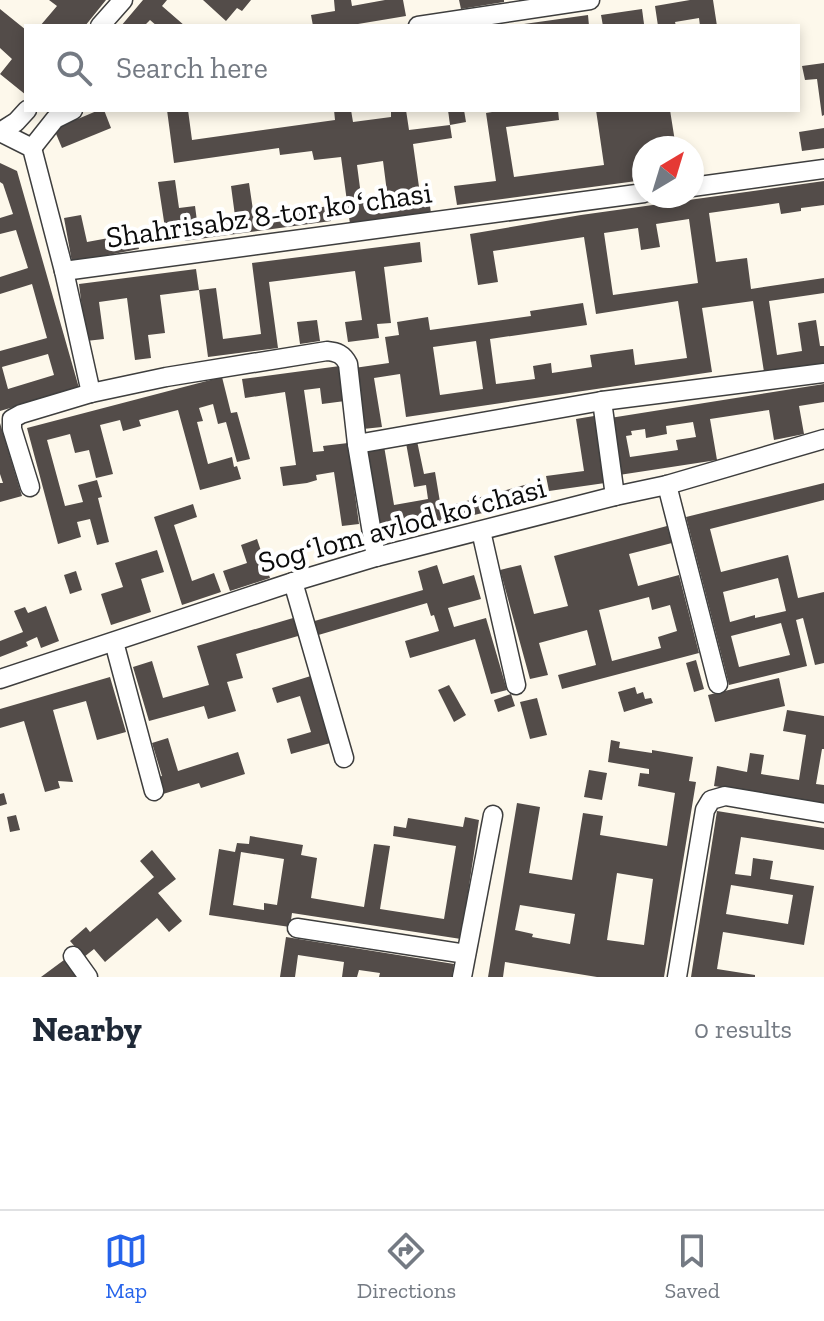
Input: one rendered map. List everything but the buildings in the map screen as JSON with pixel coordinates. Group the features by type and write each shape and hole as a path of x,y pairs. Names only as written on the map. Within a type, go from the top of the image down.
{"street":[{"path":"102,24 123,0"},
{"path":"431,24 590,0"},
{"path":"0,132 25,112"},
{"path":"32,148 55,119 69,112"},
{"path":"0,132 32,148 91,393"},
{"path":"704,185 824,169"},
{"name":"Shahrisabz 8-tor koʻchasi","path":"64,271 632,195"},
{"path":"30,487 12,429 12,419 21,414 91,393 166,377 327,351 337,352 348,364 357,444 376,557"},
{"path":"357,444 602,401 824,373"},
{"path":"602,401 615,496"},
{"name":"Sogʻlom avlod koʻchasi","path":"0,679 376,557 667,485 824,439"},
{"path":"667,485 718,684"},
{"path":"481,531 516,685"},
{"path":"293,582 344,758"},
{"path":"114,642 154,791"},
{"path":"677,977 705,810 711,800 725,796 824,813"},
{"path":"462,977 493,815"},
{"path":"297,928 466,954"},
{"path":"73,956 88,977"}]}
